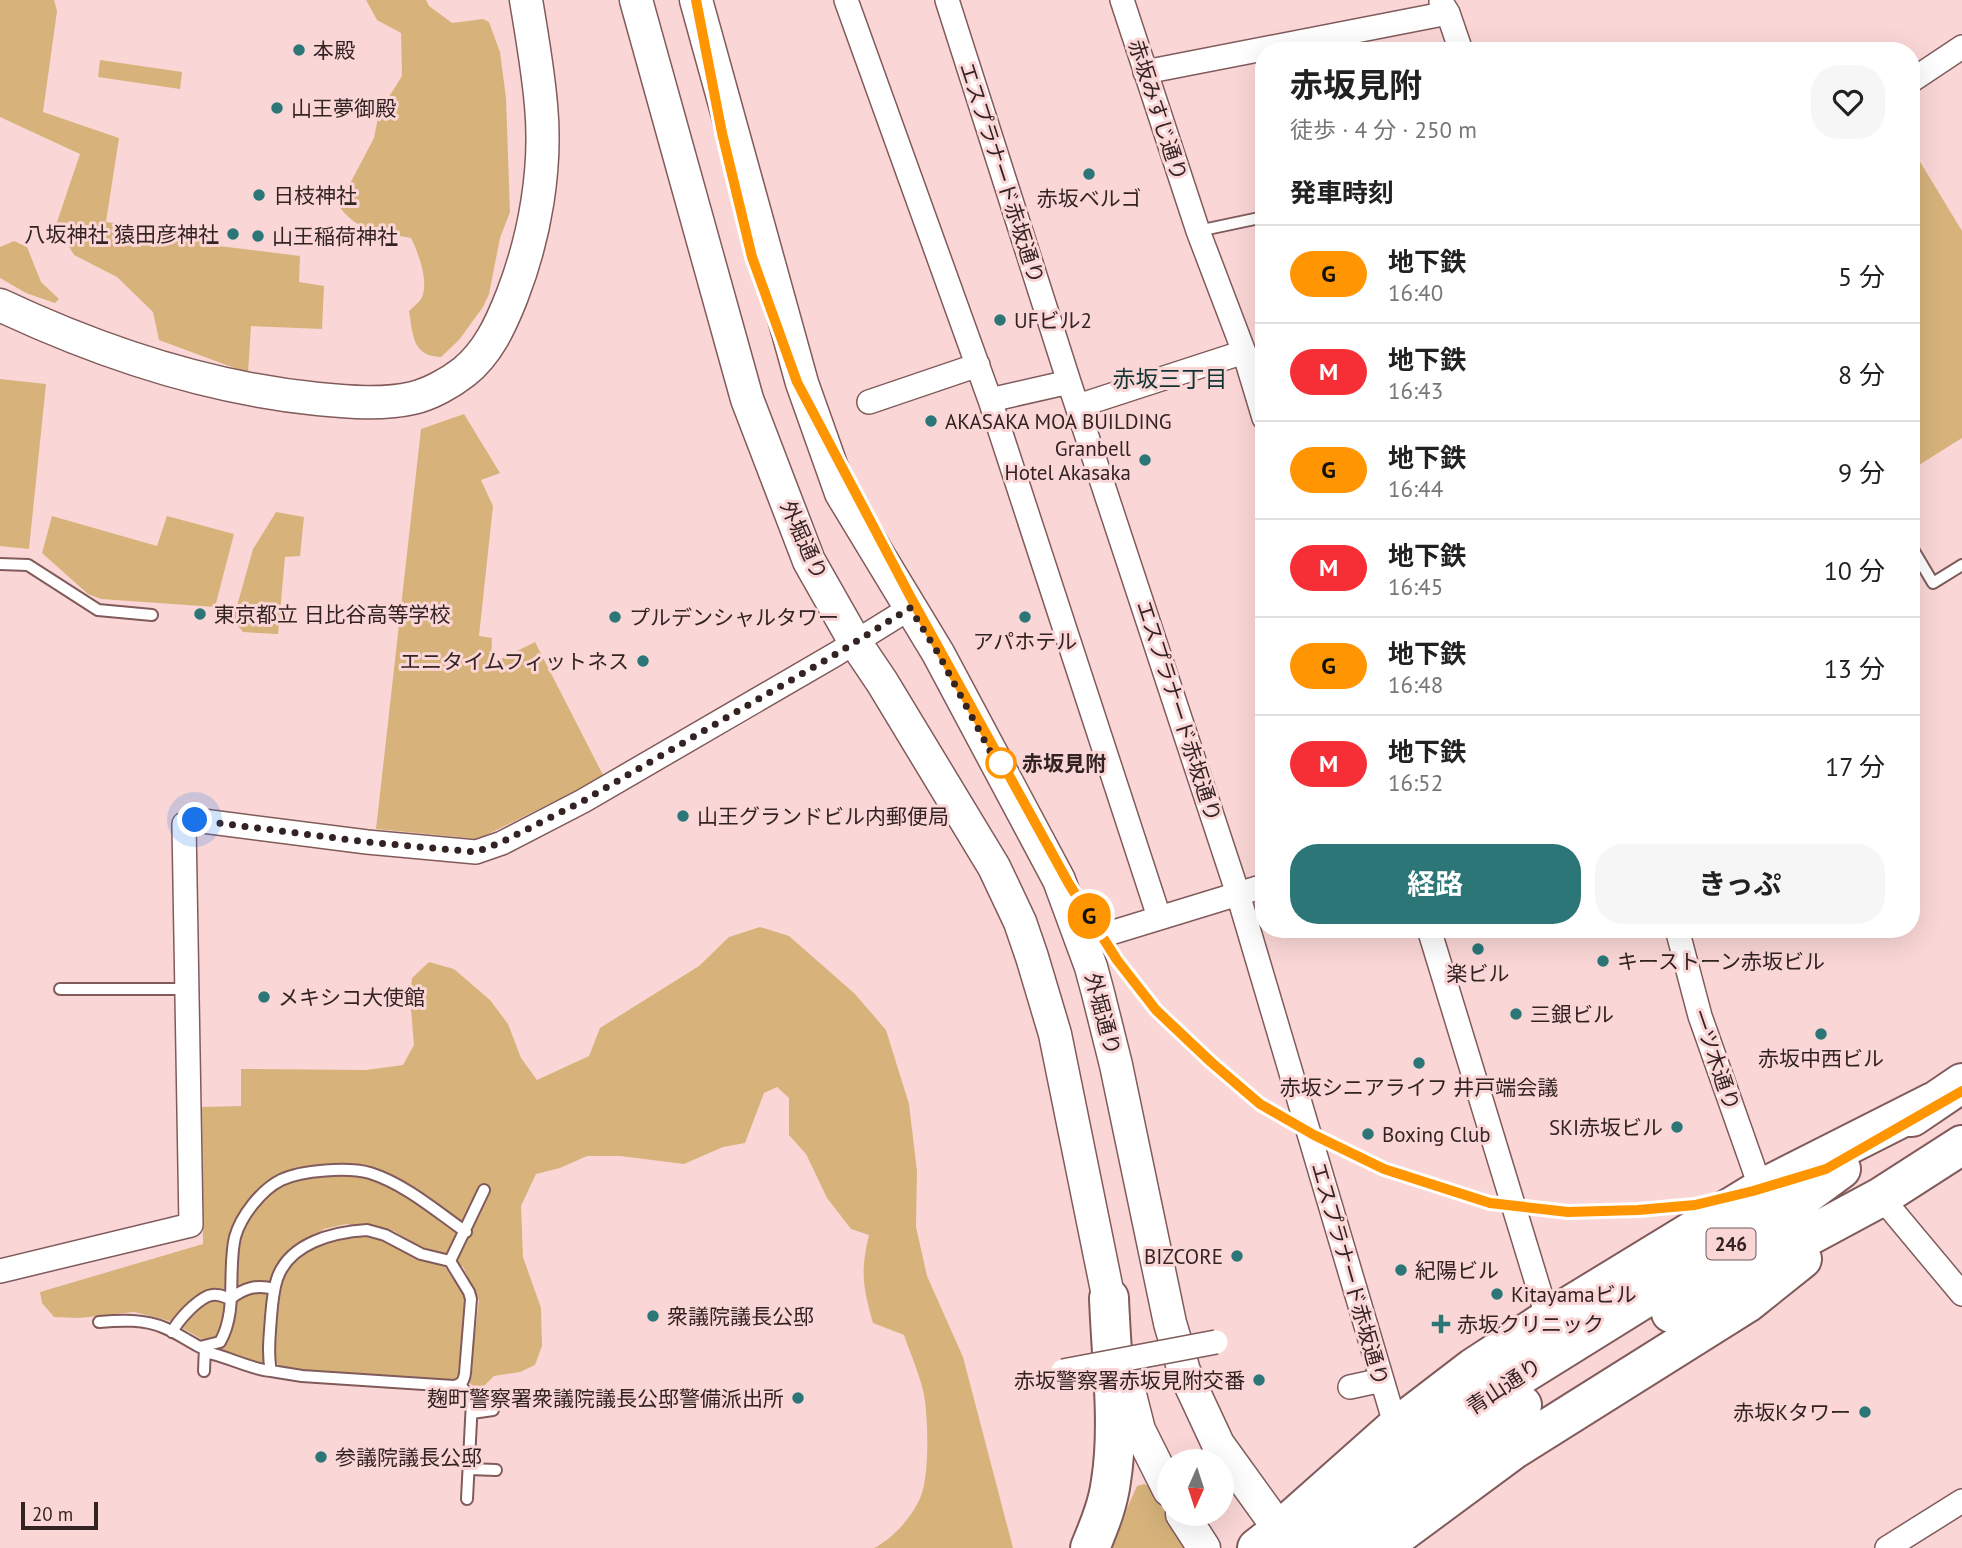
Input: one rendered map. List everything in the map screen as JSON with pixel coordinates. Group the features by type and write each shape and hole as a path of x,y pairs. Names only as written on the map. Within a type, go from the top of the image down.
{"highway":[{"path":"1281,1542 1396,1427 1473,1368 1761,1189 1948,1092"},
{"name":"青山通り","path":"1348,1548 1419,1481 1483,1431 1528,1385 1777,1216 1948,1092"},
{"name":"青山通り","path":"1281,1542 1403,1460 1465,1410 1528,1385 1881,1198 1962,1145"},
{"path":"1385,1548 1398,1535 1513,1450 1747,1303 1881,1198"},
{"path":"1090,1548 1103,1515 1114,1454 1109,1298"}],"main road":[{"path":"0,305 132,358 181,374 250,390 336,401 374,401 413,398 435,390 465,371 484,351 500,325 524,264 534,215 542,136 541,104 526,0"},
{"name":"外堀通り","path":"696,0 802,383 841,493 938,653 1059,880 1091,967 1116,1065 1170,1323 1184,1371 1217,1444 1281,1542"},
{"name":"外堀通り","path":"643,2 747,399 809,561 855,642 994,867 1020,922 1055,1034 1127,1387 1139,1430 1157,1466"},
{"path":"1190,1526 1204,1548"}],"street":[{"path":"846,0 990,400 1159,917"},
{"name":"エスプラナード赤坂通り","path":"947,0 1069,382 1238,894 1396,1427"},
{"name":"赤坂みすじ通り","path":"1122,0 1196,225 1255,388"},
{"path":"1279,42 1445,5 1458,42"},
{"path":"1145,72 1255,47"},
{"path":"1920,76 1962,47"},
{"path":"1078,406 1244,352"},
{"path":"869,402 978,365"},
{"path":"990,400 1069,382"},
{"path":"0,1271 191,1225 184,824 195,820 367,842 476,852 502,842 583,801 910,608"},
{"path":"1081,942 1255,889"},
{"path":"1432,938 1548,1319"},
{"name":"一ツ木通り","path":"1679,938 1700,1016 1761,1189"},
{"path":"1881,1198 1962,1294"},
{"path":"1063,1371 1216,1342"},
{"path":"1350,1387 1373,1382"},
{"path":"1887,1548 1962,1501"}],"lane":[{"path":"1196,225 1255,218"},
{"path":"1920,562 1933,583 1962,565"},
{"path":"0,564 28,565 98,610 152,615"},
{"path":"60,989 187,989"},
{"path":"205,1350 220,1342 227,1329 230,1262 241,1220 261,1196 281,1180 326,1170 357,1170 372,1174 408,1191 466,1232"},
{"path":"450,1261 484,1190"},
{"path":"99,1322 147,1322 205,1350 258,1370 302,1376 454,1386 464,1380 471,1299 469,1293 450,1261 421,1254 385,1235 367,1230 329,1234 300,1251 278,1276 269,1337 271,1371"},
{"path":"172,1332 178,1321 208,1297 219,1295 230,1299 251,1287 264,1286 274,1289"},
{"path":"204,1371 205,1350"},
{"path":"460,1384 470,1395 472,1413 467,1499"},
{"path":"472,1413 493,1410"},
{"path":"469,1469 496,1470"}],"shaded area":[{"path":"0,0 54,0 57,11 43,112 119,138 106,222 219,238 219,246 300,256 299,282 324,286 322,329 251,326 248,373 159,340 153,312 117,277 74,255 56,225 80,154 0,117"},
{"path":"366,0 426,0 429,6 452,23 483,19 489,22 500,52 506,98 510,212 500,238 489,294 483,307 459,340 441,357 424,353 413,336 409,311 421,299 424,276 411,238 364,228 341,209 345,193 374,138 379,113 402,76 401,33 377,20"},
{"path":"100,60 182,72 180,89 98,77"},
{"path":"1920,162 1962,231 1962,438 1920,464"},
{"path":"14,241 27,247 41,282 59,299 55,303 26,293 0,278 0,247"},
{"path":"0,379 46,384 29,549 0,546"},
{"path":"464,414 500,473 481,480 493,506 479,636 492,638 491,664 535,642 604,777 478,839 376,829 421,429"},
{"path":"276,512 304,517 300,556 285,557 278,634 243,632 233,620 253,549"},
{"path":"52,516 157,546 167,516 234,534 215,607 101,599 88,594 42,553"},
{"path":"760,927 789,936 855,994 886,1030 909,1104 917,1171 916,1227 927,1276 963,1357 1013,1548 874,1548 903,1525 922,1493 927,1447 924,1393 904,1335 873,1323 864,1279 864,1259 869,1235 851,1229 827,1198 806,1154 789,1135 789,1098 777,1087 764,1093 745,1143 723,1147 684,1164 620,1156 587,1156 560,1168 536,1174 521,1206 523,1257 541,1308 542,1346 535,1365 520,1372 494,1376 478,1392 469,1382 479,1300 463,1267 441,1253 425,1250 394,1231 346,1224 324,1229 288,1254 274,1271 264,1319 263,1365 224,1352 170,1321 134,1312 79,1318 54,1317 42,1303 40,1292 203,1244 202,1107 241,1106 241,1069 366,1070 403,1065 414,1045 410,998 412,978 429,962 454,969 490,1000 508,1024 521,1058 537,1080 589,1056 600,1028 699,966 729,937"},
{"path":"361,1235 386,1240 414,1256 445,1267 465,1297 460,1374 452,1381 289,1371 276,1362 274,1344 277,1300 283,1276 296,1259 313,1247 341,1237"},
{"path":"1144,1484 1151,1487 1157,1497 1157,1526 1175,1526 1189,1548 1109,1548 1137,1486"}],"metro line":[{"name":"G","path":"696,0 722,133 752,257 797,382 910,596 1069,884 1117,960 1156,1010 1211,1062 1260,1104 1314,1135 1384,1169 1490,1203 1568,1212 1695,1205 1826,1169 1962,1091"}],"place":[{"name":"本殿","path":"299,50"},
{"name":"山王夢御殿","path":"277,108"},
{"name":"赤坂ベルゴ","path":"1089,174"},
{"name":"日枝神社","path":"259,195"},
{"name":"八坂神社 猿田彦神社","path":"233,234"},
{"name":"山王稲荷神社","path":"258,236"},
{"name":"UFビル2","path":"1000,320"},
{"name":"AKASAKA MOA BUILDING","path":"931,421"},
{"name":"Granbell Hotel Akasaka","path":"1145,460"},
{"name":"東京都立 日比谷高等学校","path":"200,614"},
{"name":"プルデンシャルタワー","path":"615,617"},
{"name":"アパホテル","path":"1025,617"},
{"name":"エニタイムフィットネス","path":"643,661"},
{"name":"赤坂見附","path":"1001,763"},
{"name":"山王グランドビル内郵便局","path":"683,816"},
{"name":"楽ビル","path":"1478,949"},
{"name":"キーストーン赤坂ビル","path":"1603,961"},
{"name":"メキシコ大使館","path":"264,997"},
{"name":"三銀ビル","path":"1516,1014"},
{"name":"赤坂中西ビル","path":"1821,1034"},
{"name":"赤坂シニアライフ 井戸端会議","path":"1419,1063"},
{"name":"SKI赤坂ビル","path":"1677,1127"},
{"name":"Boxing Club","path":"1368,1134"},
{"name":"BIZCORE","path":"1237,1256"},
{"name":"紀陽ビル","path":"1401,1270"},
{"name":"Kitayamaビル","path":"1497,1294"},
{"name":"衆議院議長公邸","path":"653,1316"},
{"name":"赤坂クリニック","path":"1441,1324"},
{"name":"赤坂警察署赤坂見附交番","path":"1259,1380"},
{"name":"麹町警察署衆議院議長公邸警備派出所","path":"798,1398"},
{"name":"赤坂Kタワー","path":"1865,1412"},
{"name":"参議院議長公邸","path":"321,1457"}],"district":[{"name":"赤坂三丁目","path":"1170,378"}],"route":[{"path":"195,820 367,842 476,852 502,842 583,801 910,608 938,653 998,766 1001,763"}]}
